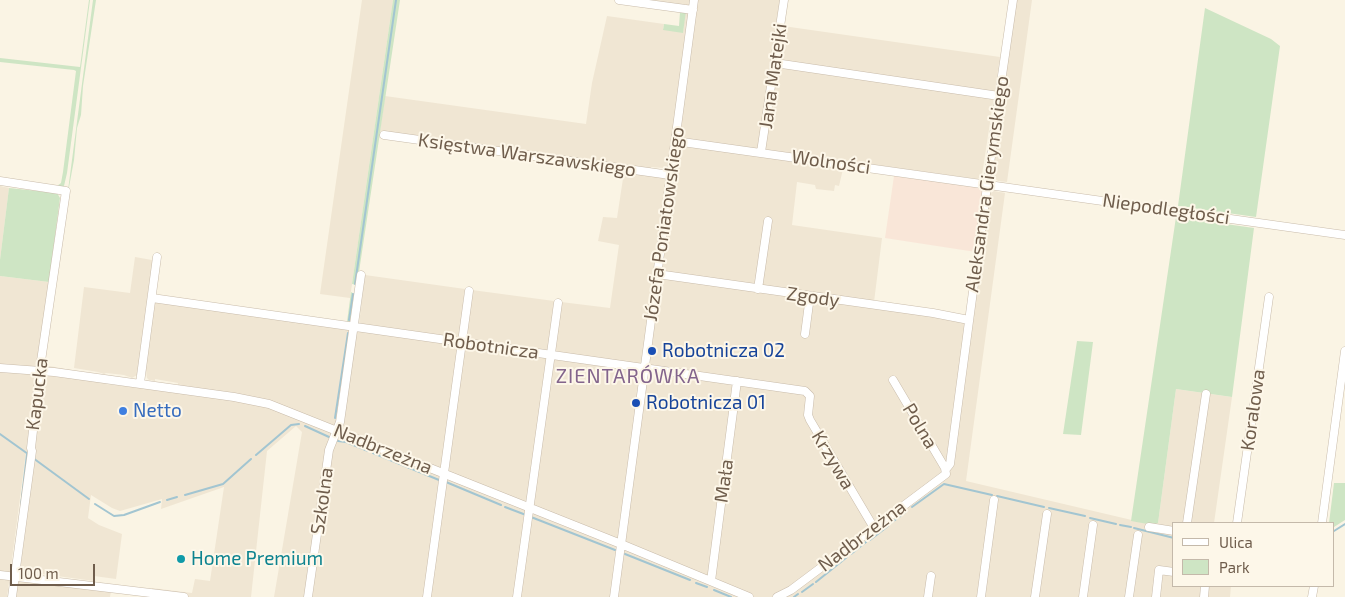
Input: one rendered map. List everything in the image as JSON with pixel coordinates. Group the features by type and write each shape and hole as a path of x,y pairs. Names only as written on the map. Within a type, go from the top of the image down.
{"street":[{"path":"619,0 693,10"},
{"name":"Józefa Poniatowskiego","path":"614,597 694,0"},
{"name":"Jana Matejki","path":"761,152 784,0"},
{"name":"Aleksandra Gierymskiego","path":"946,471 950,464 998,96 1014,0"},
{"path":"775,63 998,96"},
{"name":"Księstwa Warszawskiego","path":"384,135 670,176"},
{"name":"Wolności","path":"675,141 987,184"},
{"name":"Kapucka","path":"0,182 66,191 53,282 51,285 30,448 32,450 12,597"},
{"name":"Niepodległości","path":"987,184 1345,235"},
{"path":"758,289 768,221"},
{"path":"140,383 157,257"},
{"name":"Zgody","path":"657,274 933,313 969,320"},
{"name":"Szkolna","path":"308,597 329,450 336,432 361,275"},
{"path":"427,597 469,290"},
{"path":"805,334 810,296"},
{"name":"Koralowa","path":"1237,522 1269,297"},
{"name":"Robotnicza","path":"152,298 805,391"},
{"path":"517,597 558,303"},
{"path":"1322,522 1345,351"},
{"name":"Nadbrzeżna","path":"0,368 40,370 140,383 269,404 319,422 336,432 622,544 749,597"},
{"name":"Polna","path":"893,380 946,471"},
{"name":"Mała","path":"711,581 710,576 737,381"},
{"name":"Krzywa","path":"805,391 810,396 808,414 810,420 874,528"},
{"path":"1188,522 1206,394"},
{"name":"Nadbrzeżna","path":"777,597 791,590 946,471"},
{"path":"981,597 994,500"},
{"path":"1035,597 1047,514"},
{"path":"1083,597 1093,524"},
{"path":"1150,527 1172,531"},
{"path":"1130,597 1138,535"},
{"path":"1156,597 1159,570 1172,572"},
{"path":"0,575 184,597"},
{"path":"928,597 931,576"}],"shaded area":[{"path":"362,0 393,0 350,298 320,294"},
{"path":"637,0 780,0 776,25 1000,57 982,175 978,179 782,152 781,160 843,169 839,186 835,185 834,191 816,189 815,185 797,182 792,225 882,238 874,302 962,315 952,321 971,324 989,194 994,191 1005,193 966,481 1153,525 1158,523 1176,389 1232,397 1214,522 1172,522 1172,587 1231,587 1230,597 274,597 302,432 296,426 267,451 251,597 151,597 152,588 192,593 195,579 210,581 224,487 161,509 162,499 120,511 91,495 88,518 99,525 122,534 116,579 94,576 94,581 20,571 34,454 26,452 7,597 0,597 0,276 49,282 39,364 108,377 106,384 177,392 178,383 155,379 155,381 149,380 146,371 138,370 137,375 132,378 124,375 104,374 74,368 84,287 130,293 135,257 152,260 155,265 151,292 147,295 359,324 365,275 465,289 459,338 466,339 472,290 554,301 548,351 561,302 610,308 619,245 598,241 603,217 617,218 624,172 379,138 385,96 586,124 592,83 607,16 664,24 663,29 683,32 686,4 682,7","holes":["651,167 664,168 664,177 650,175"]},
{"path":"1015,0 1032,0 1007,182 998,181 991,175"},
{"path":"894,176 985,188 976,252 885,238"},
{"path":"0,186 9,188 0,260"},
{"path":"18,580 111,591 110,597 16,597"}],"green space":[{"path":"89,0 67,173 64,186 57,186 61,183 63,172 76,71 0,62 0,58 80,67"},
{"path":"93,0 96,0 83,86 81,115 77,128 74,160 67,198"},
{"path":"393,0 400,0 357,285 352,284"},
{"path":"1205,8 1271,39 1280,46 1256,217 1178,206"},
{"path":"686,11 683,33 663,30 664,24 679,26 680,12"},
{"path":"9,188 57,193 60,198 49,282 0,276 0,260"},
{"path":"1176,217 1254,228 1232,397 1176,389 1158,523 1153,525 1131,521"},
{"path":"351,292 356,295 352,321 347,322"},
{"path":"1077,341 1093,342 1081,435 1063,434"},
{"path":"1334,483 1345,483 1345,520 1335,526 1335,522 1329,522"}],"waterway":[{"path":"355,284 396,0"},
{"path":"349,320 353,294"},
{"path":"335,418 348,333"},
{"path":"256,455 291,425 299,424"},
{"path":"305,426 329,437"},
{"path":"0,434 28,454"},
{"path":"338,441 346,442 368,451"},
{"path":"373,453 439,480"},
{"path":"21,505 27,454"},
{"path":"33,458 89,499"},
{"path":"185,495 223,484 251,459"},
{"path":"446,482 501,505"},
{"path":"912,507 944,484 992,495"},
{"path":"997,496 1044,507"},
{"path":"167,500 177,497"},
{"path":"95,504 114,516 124,515 160,502"},
{"path":"505,507 526,515"},
{"path":"1049,508 1085,516"},
{"path":"891,523 907,511"},
{"path":"531,517 615,550"},
{"path":"1090,518 1116,524"},
{"path":"1335,530 1345,524"},
{"path":"1120,525 1131,527"},
{"path":"870,540 888,526"},
{"path":"1134,528 1172,538"},
{"path":"851,554 866,542"},
{"path":"625,554 690,580"},
{"path":"816,582 847,557"},
{"path":"696,583 707,587"},
{"path":"802,592 813,584"},
{"path":"714,590 731,597"},
{"path":"794,597 798,594"}],"place":[{"name":"Robotnicza 02","path":"652,351"},
{"name":"Robotnicza 01","path":"636,403"},
{"name":"Netto","path":"123,411"},
{"name":"Home Premium","path":"181,559"}],"district":[{"name":"ZIENTARÓWKA","path":"628,376"}]}
